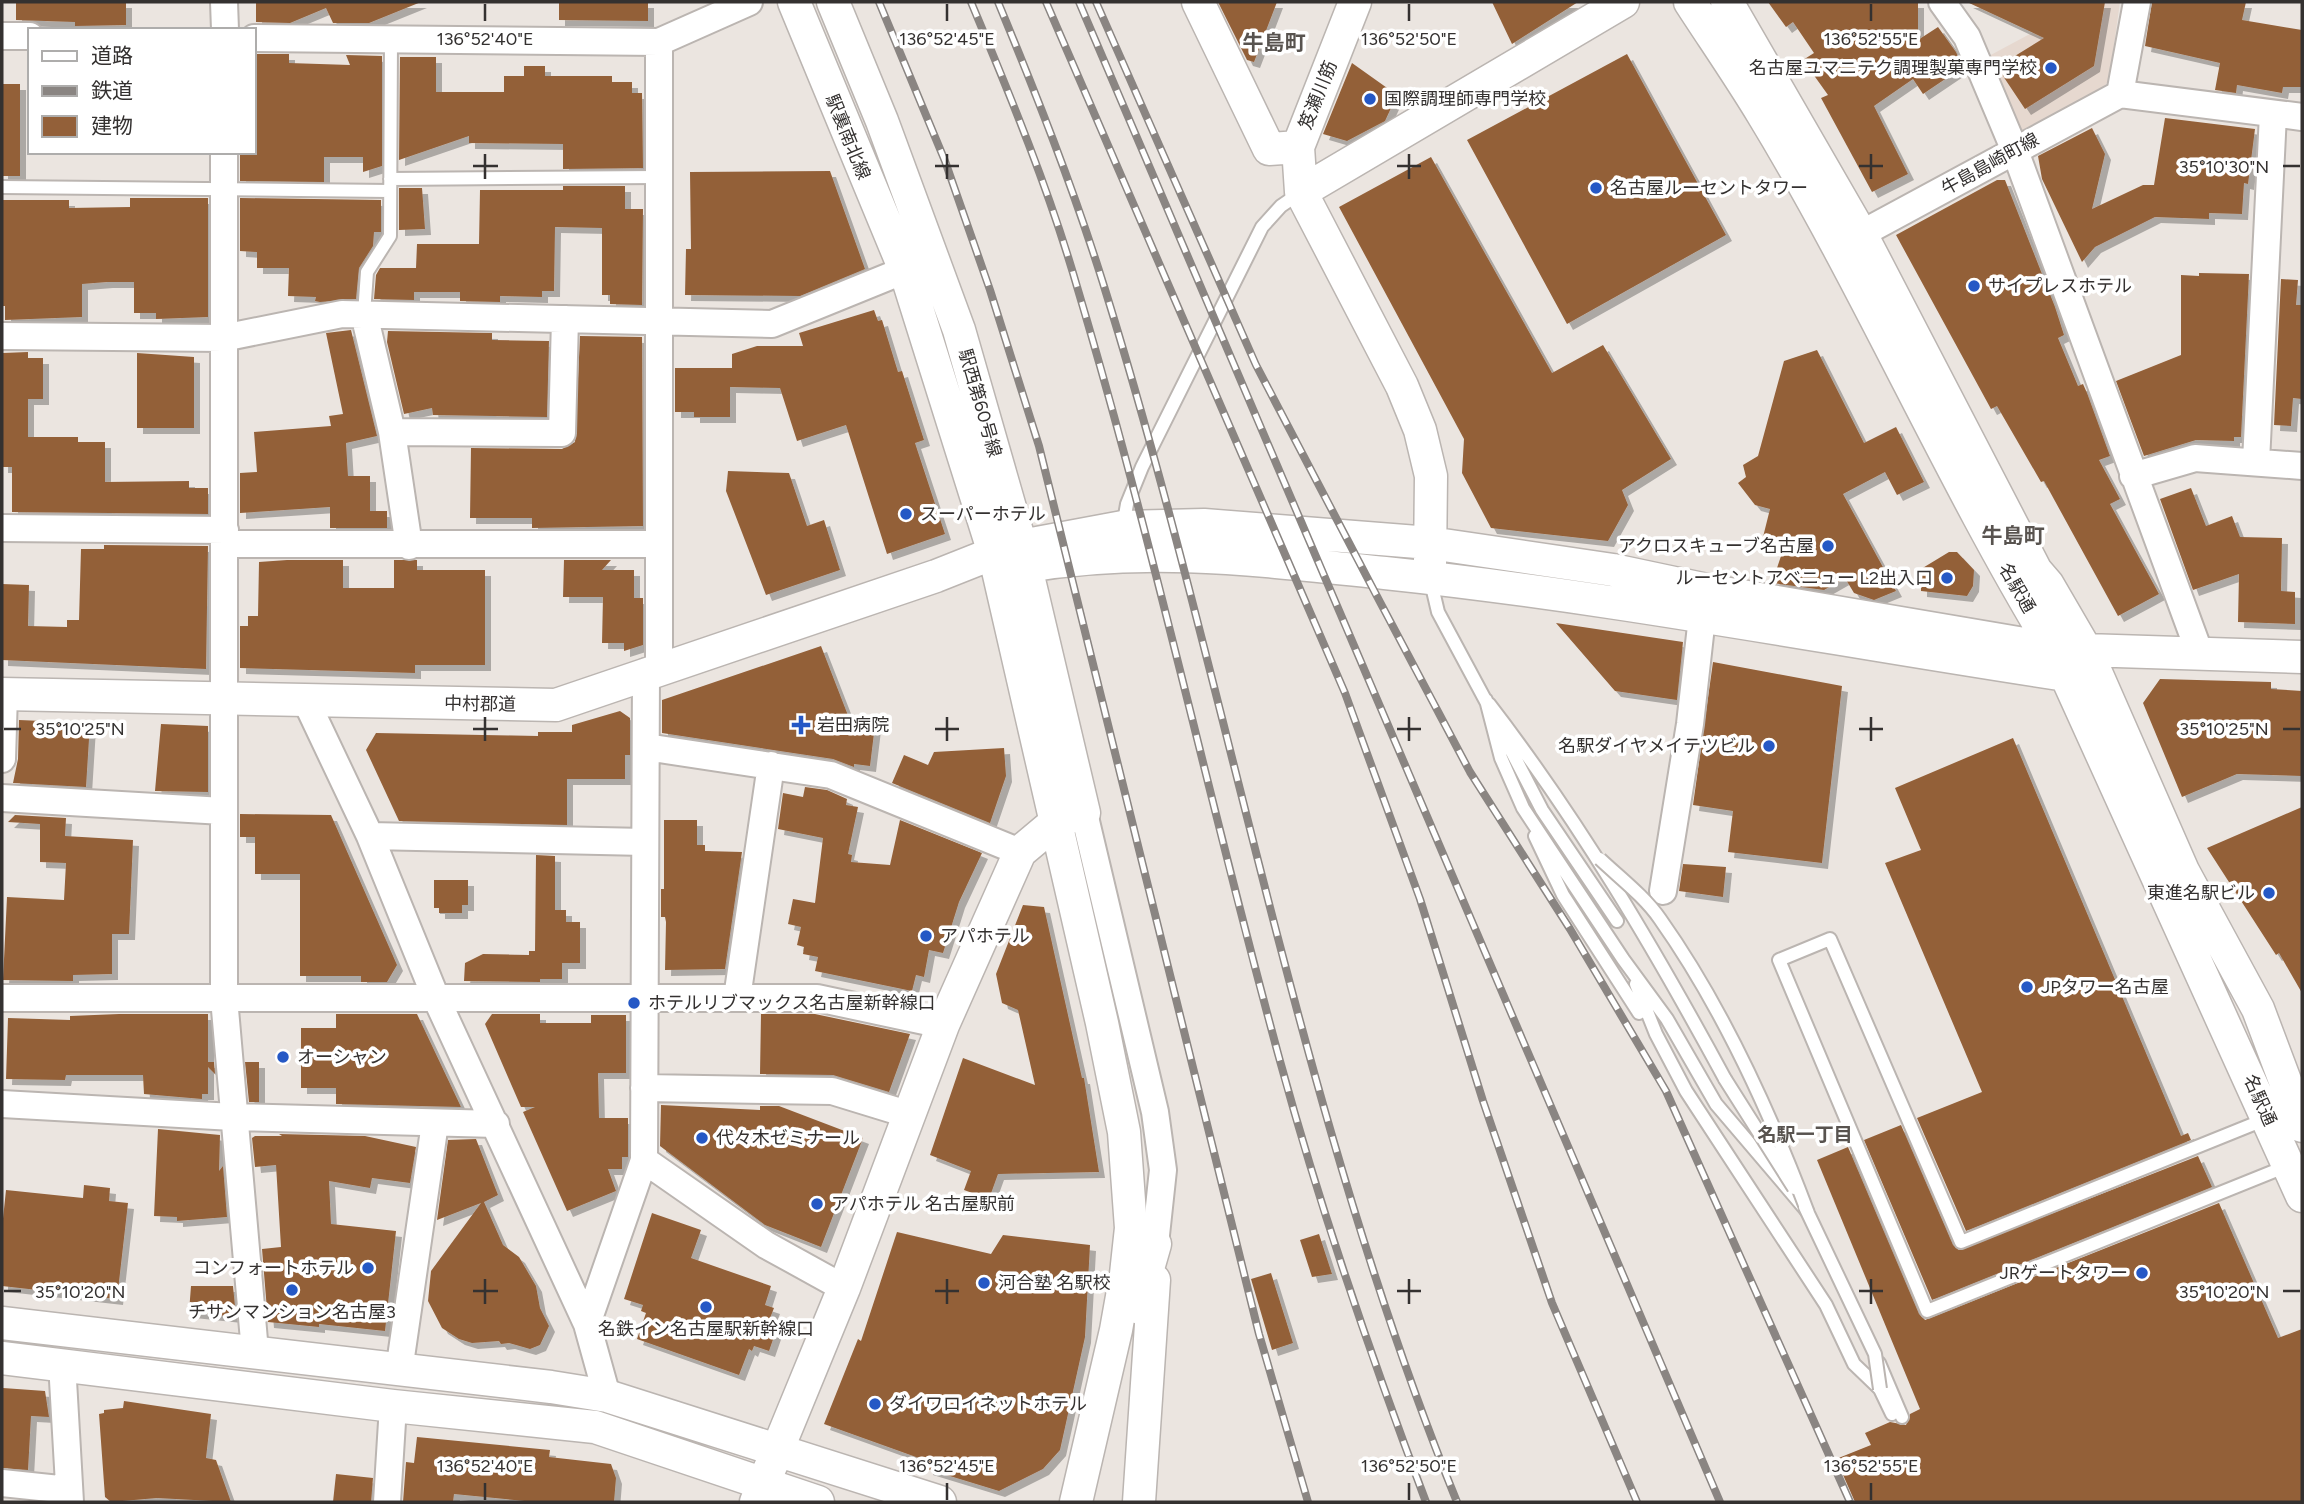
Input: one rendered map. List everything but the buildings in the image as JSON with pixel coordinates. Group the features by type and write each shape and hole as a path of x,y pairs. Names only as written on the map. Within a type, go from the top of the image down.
{"street":[{"path":"224,2 225,28"},
{"path":"256,38 659,42 749,2"},
{"name":"駅裏南北線","path":"794,2 919,266"},
{"name":"駅裏南北線","path":"833,2 883,121 919,266"},
{"path":"1198,2 1269,149 1298,146"},
{"name":"笈瀬川筋","path":"1301,192 1298,146 1355,2"},
{"path":"1430,578 1431,476 1420,430 1402,386 1301,192 1623,2"},
{"name":"名駅通","path":"1690,2 1769,125 1838,249 2012,580 2075,661"},
{"name":"名駅通","path":"1727,2 1861,234 2036,571 2048,585 2075,661 2295,1110 2287,1166 2302,1196"},
{"path":"1942,2 1967,37 2015,151 2200,654"},
{"path":"2137,2 2120,94 2302,117"},
{"path":"2,36 28,36"},
{"path":"587,1324 644,1160 646,747 653,670 657,544 659,42"},
{"name":"牛島島崎町線","path":"1861,234 2120,94"},
{"path":"2256,463 2273,114"},
{"path":"224,154 224,998 255,1352"},
{"path":"2,336 223,338 342,314 772,324 919,266"},
{"name":"駅西第60号線","path":"919,266 1010,559 1070,817 1124,1132 1130,1216 1116,1330 1076,1502"},
{"path":"364,314 392,432 409,545"},
{"path":"392,432 562,432 565,319"},
{"path":"2133,476 2195,458 2302,466"},
{"path":"1010,559 1123,527 1204,525 1430,544 1613,570 2075,661"},
{"path":"2,528 409,545 657,544"},
{"path":"1010,559 1129,554 1211,555 1430,578 1617,602 1702,617 2075,661 2140,654 2302,657"},
{"name":"中村郡道","path":"3,694 556,705 936,576 1010,559"},
{"path":"1663,891 1690,724 1702,617"},
{"path":"2,760 3,694"},
{"path":"306,701 370,836 436,998 587,1324 607,1396"},
{"path":"646,747 831,775 1020,852"},
{"path":"737,998 771,765"},
{"path":"2,798 223,811"},
{"path":"760,1492 844,1288 907,1114 943,1025 1020,852 1070,817 1155,1112 1163,1170 1154,1244 1154,1300 1139,1502"},
{"path":"370,836 645,842"},
{"path":"2,998 817,998 943,1025"},
{"path":"644,1088 832,1091 907,1114"},
{"path":"2,1104 233,1117 496,1124"},
{"path":"399,1371 436,1123"},
{"path":"644,1160 766,1245 844,1288"},
{"path":"1086,1502 1093,1492 1093,1458 1154,1244"},
{"path":"2,1323 607,1396 940,1502"},
{"path":"2,1358 62,1363 393,1406 596,1427 760,1492 818,1502"},
{"path":"2,1483 70,1496 62,1363"},
{"path":"387,1502 393,1406"}],"lane":[{"path":"364,314 367,272 390,236 391,40"},
{"path":"2,187 224,189 658,177"},
{"path":"1123,527 1127,504 1142,467 1262,227 1280,206 1301,192"},
{"path":"1430,578 1438,611 1486,700 1529,789 1617,921"},
{"path":"1486,700 1501,758 1563,895 1639,1013"},
{"path":"1486,700 1542,772 1599,857 1725,1079 1810,1217 1836,1268 1898,1419 1880,1389 1854,1364 1826,1305 1686,1091 1656,1034 1631,971"},
{"path":"1523,808 1631,971 1667,1019 1716,1104 1808,1213"},
{"path":"1599,857 1660,919 1710,1002 1781,1141 1808,1213 1875,1354 1880,1389"},
{"path":"2287,1166 1927,1311 1779,960 1830,939 1961,1242 2295,1110"}],"shaded area":[{"name":"名古屋ユマニテク調理製菓専門学校","path":"2048,2 2120,2 2109,80 2103,88 2024,132 2011,125 1987,57 2043,27"}],"railway":[{"path":"879,2 945,161 990,290 1039,446 1259,1334 1308,1502"},
{"path":"971,2 1029,144 1067,253 1132,482 1254,965 1312,1173 1386,1393 1426,1502"},
{"path":"998,2 1054,141 1103,283 1148,435 1267,897 1352,1203 1401,1353 1457,1502"},
{"path":"1046,2 1345,693 1420,899 1483,1101 1552,1303 1637,1502"},
{"path":"1079,2 1720,1502"},
{"path":"1096,2 1256,365 1380,602 1470,772 1570,929 1666,1091 1850,1502"}],"place":[{"name":"名古屋ユマニテク調理製菓専門学校","path":"2051,68"},
{"name":"国際調理師専門学校","path":"1370,99"},
{"name":"名古屋ルーセントタワー","path":"1596,188"},
{"name":"サイプレスホテル","path":"1974,286"},
{"name":"スーパーホテル","path":"906,514"},
{"name":"アクロスキューブ名古屋","path":"1828,546"},
{"name":"ルーセントアベニュー L2出入口","path":"1947,578"},
{"name":"岩田病院","path":"801,725"},
{"name":"名駅ダイヤメイテツビル","path":"1769,746"},
{"name":"東進名駅ビル","path":"2269,893"},
{"name":"アパホテル","path":"926,936"},
{"name":"JPタワー名古屋","path":"2027,987"},
{"name":"ホテルリブマックス名古屋新幹線口","path":"634,1003"},
{"name":"オーシャン","path":"283,1057"},
{"name":"代々木ゼミナール","path":"702,1138"},
{"name":"アパホテル 名古屋駅前","path":"817,1204"},
{"name":"コンフォートホテル","path":"368,1268"},
{"name":"JRゲートタワー","path":"2142,1273"},
{"name":"河合塾 名駅校","path":"984,1283"},
{"name":"チサンマンション名古屋3","path":"292,1290"},
{"name":"名鉄イン名古屋駅新幹線口","path":"706,1307"},
{"name":"ダイワロイネットホテル","path":"875,1404"}],"district":[{"name":"牛島町","path":"1274,42"},
{"name":"牛島町","path":"2013,535"},
{"name":"名駅一丁目","path":"1805,1134"}]}
